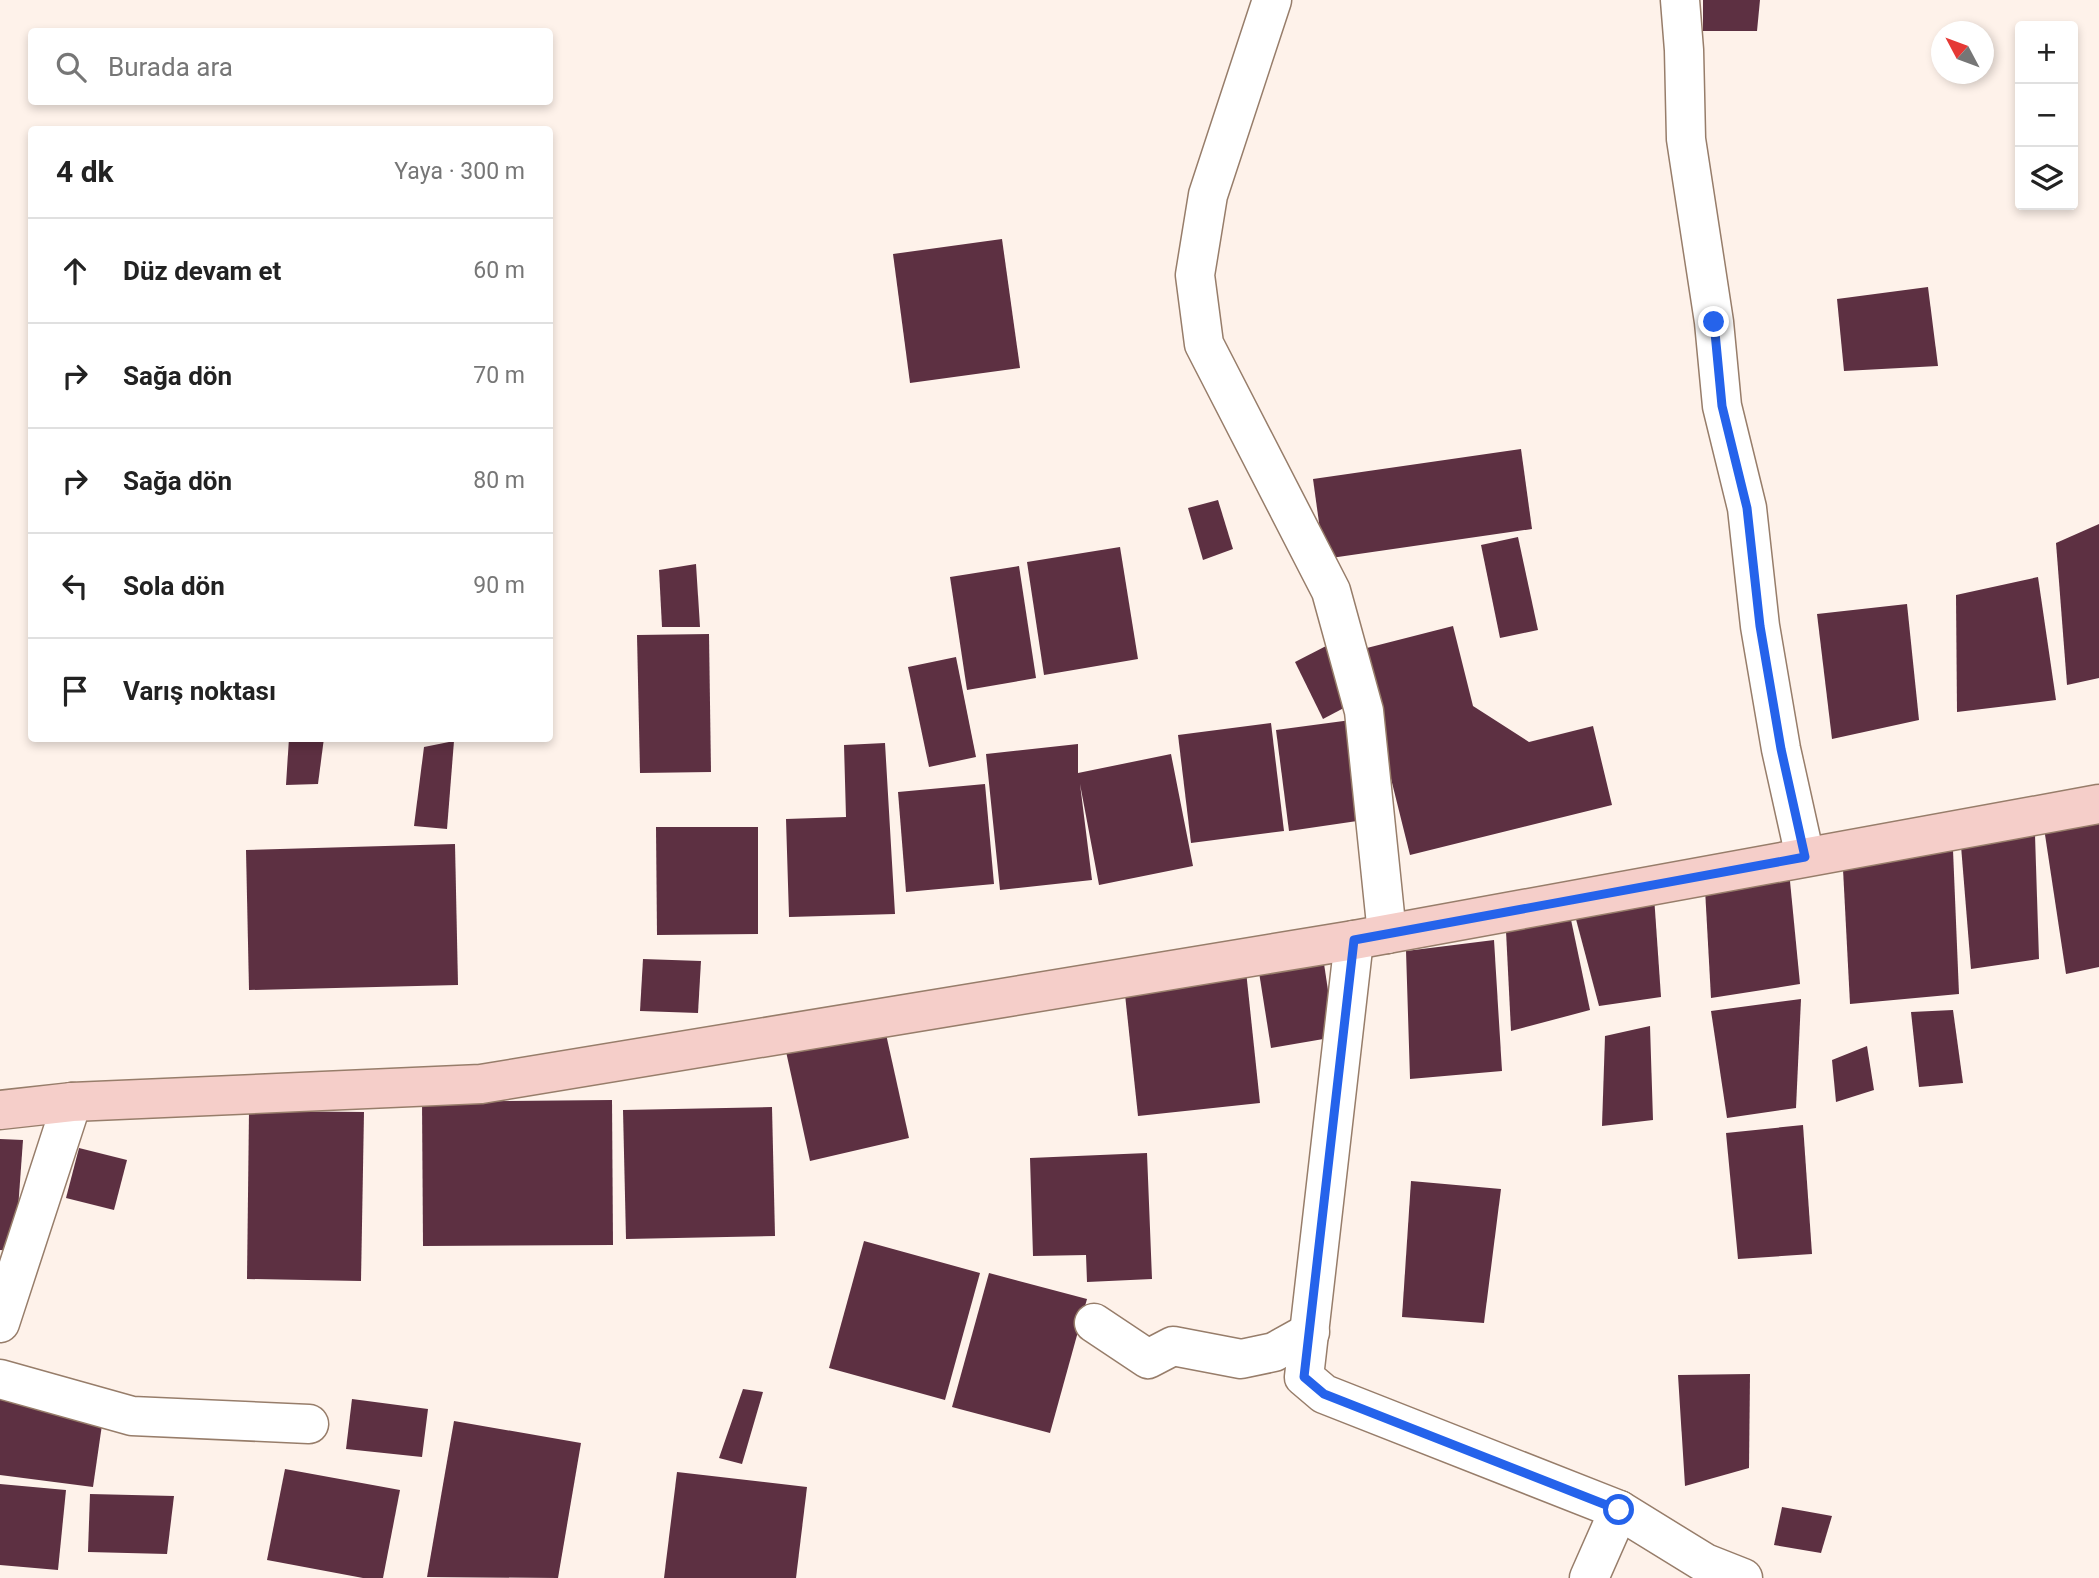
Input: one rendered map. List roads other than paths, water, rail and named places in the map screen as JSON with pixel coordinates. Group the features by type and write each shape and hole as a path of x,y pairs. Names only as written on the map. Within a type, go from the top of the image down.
{"street":[{"path":"1272,0 1208,195 1195,275 1204,344 1331,591 1364,711 1370,937 1304,1377 1324,1394 1619,1510 1705,1563 1743,1578"},
{"path":"1679,0 1684,50 1686,139 1714,322 1722,406 1747,508 1765,653 1781,749 1805,857"},
{"path":"0,1110 72,1102 481,1084 1370,937 2099,804"},
{"path":"0,1323 72,1102"},
{"path":"1094,1323 1148,1359 1173,1346 1241,1359 1274,1352 1310,1332"},
{"path":"0,1379 132,1416 309,1424"},
{"path":"1589,1578 1619,1510"}]}
